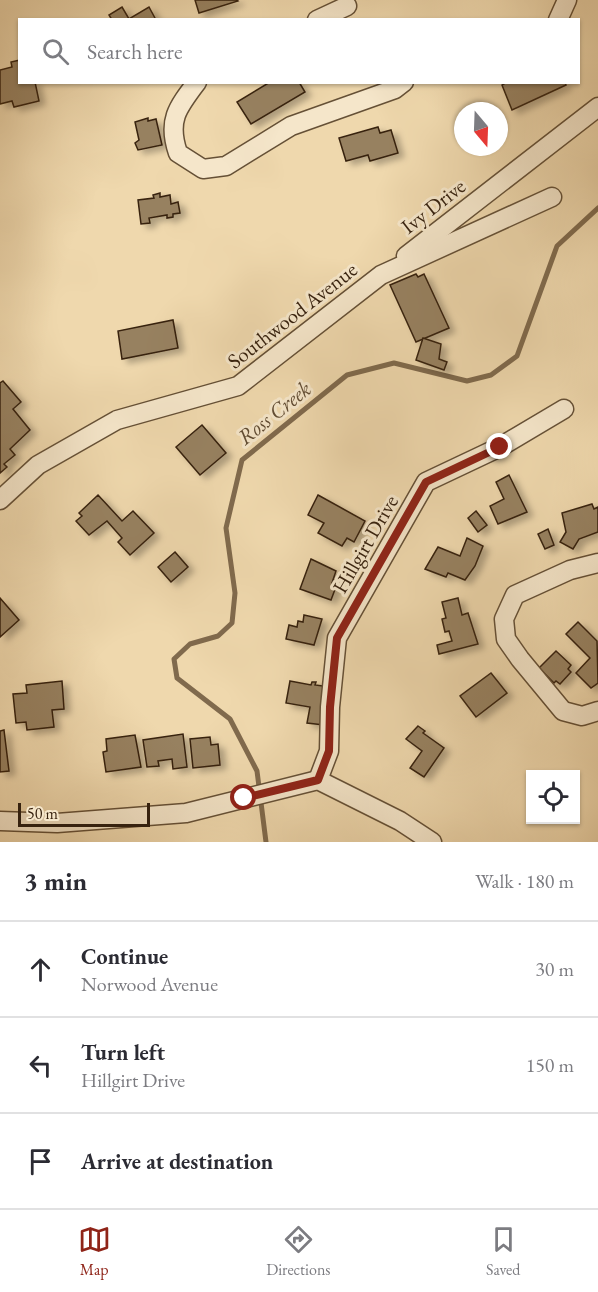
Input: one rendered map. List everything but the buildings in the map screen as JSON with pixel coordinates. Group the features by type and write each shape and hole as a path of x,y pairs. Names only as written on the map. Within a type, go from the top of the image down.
{"street":[{"path":"559,18 567,0"},
{"path":"321,18 347,6"},
{"path":"195,84 177,108 173,138 178,153 203,169 226,166 291,126 395,89 401,84"},
{"name":"Ivy Drive","path":"381,275 598,107"},
{"name":"Southwood Avenue","path":"0,500 38,465 117,420 238,386 381,275 552,197"},
{"name":"Hillgirt Drive","path":"318,780 329,751 330,707 337,638 426,482 500,447 564,409"},
{"path":"598,563 570,570 515,595 504,619 506,639 563,711 582,716 598,711"},
{"path":"0,821 57,823 186,813 318,780 400,821 432,842"}],"waterway":[{"name":"Ross Creek","path":"266,842 257,771 230,719 177,678 174,659 190,644 218,636 232,623 235,593 226,528 242,460 347,375 394,363 467,381 491,375 517,356 557,246 598,208"}],"route":[{"path":"244,798 318,780 329,751 330,707 337,638 426,482 500,447"}]}
